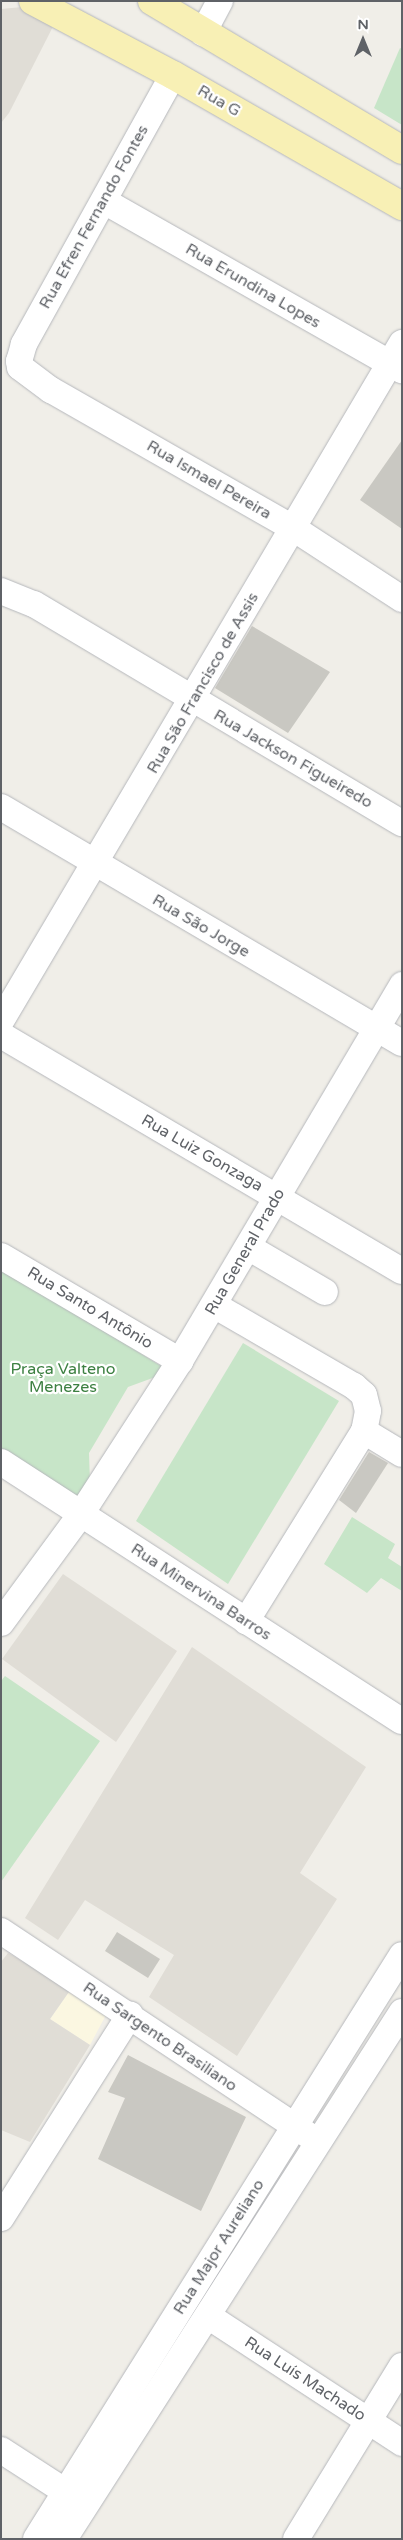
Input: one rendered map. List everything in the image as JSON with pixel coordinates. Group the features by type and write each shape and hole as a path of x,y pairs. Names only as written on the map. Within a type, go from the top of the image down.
{"main road":[{"name":"Rua G","path":"33,1 173,75 402,206"},
{"path":"152,1 402,150"}],"street":[{"path":"203,32 220,1"},
{"name":"Rua Efren Fernando Fontes","path":"19,361 24,344 173,75"},
{"name":"Rua Erundina Lopes","path":"104,201 398,359"},
{"name":"Rua São Francisco de Assis","path":"1,1021 194,700 292,528 398,359"},
{"name":"Rua Ismael Pereira","path":"19,361 23,370 46,386 292,528 402,599"},
{"name":"Rua Jackson Figueiredo","path":"1,591 34,604 402,822"},
{"name":"Rua São Jorge","path":"1,807 402,1043"},
{"name":"Rua General Prado","path":"1,1623 81,1514 180,1361 402,985"},
{"name":"Rua Luiz Gonzaga","path":"1,1035 402,1271"},
{"path":"248,1247 325,1292"},
{"name":"Rua Santo Antônio","path":"1,1256 180,1361"},
{"path":"214,1305 361,1391 368,1411 364,1431 246,1621"},
{"path":"364,1431 402,1454"},
{"name":"Rua Minervina Barros","path":"1,1462 246,1621 398,1711"},
{"name":"Rua Sargento Brasiliano","path":"1,1932 319,2142"},
{"name":"Rua Major Aureliano","path":"36,2539 293,2126 402,1955"},
{"name":"Rua Major Aureliano","path":"64,2539 402,2012"},
{"path":"5,2203 130,2016"},
{"name":"Rua Luís Machado","path":"208,2316 402,2443"},
{"path":"296,2539 367,2420 402,2366"},
{"path":"1,2450 66,2492"}],"shaded area":[{"path":"65,3 9,113 1,123 1,9"},
{"path":"63,1574 177,1651 116,1742 2,1659"},
{"path":"192,1647 366,1767 300,1873 337,1899 237,2056 149,1997 174,1955 85,1900 58,1940 25,1918"},
{"path":"8,1953 71,1989 50,2019 90,2045 30,2142 1,2130 1,1962"},
{"path":"71,1989 106,2015 90,2045 50,2019"}],"green space":[{"path":"400,48 402,49 402,125 374,108"},
{"name":"Praça Valteno Menezes","path":"1,1268 161,1366 158,1376 128,1387 89,1453 90,1483 82,1496 72,1498 1,1448"},
{"path":"243,1343 339,1401 228,1584 136,1521"},
{"path":"352,1517 395,1544 388,1558 402,1567 402,1591 381,1578 367,1593 324,1564"},
{"path":"5,1676 100,1741 1,1882 1,1681"}],"building":[{"path":"402,440 402,529 360,500"},
{"path":"252,626 330,672 288,733 215,688"},
{"path":"369,1452 388,1463 356,1513 339,1500"},
{"path":"117,1932 160,1959 148,1978 105,1951"},
{"path":"128,2055 246,2117 201,2211 98,2159 125,2098 108,2092"}]}
